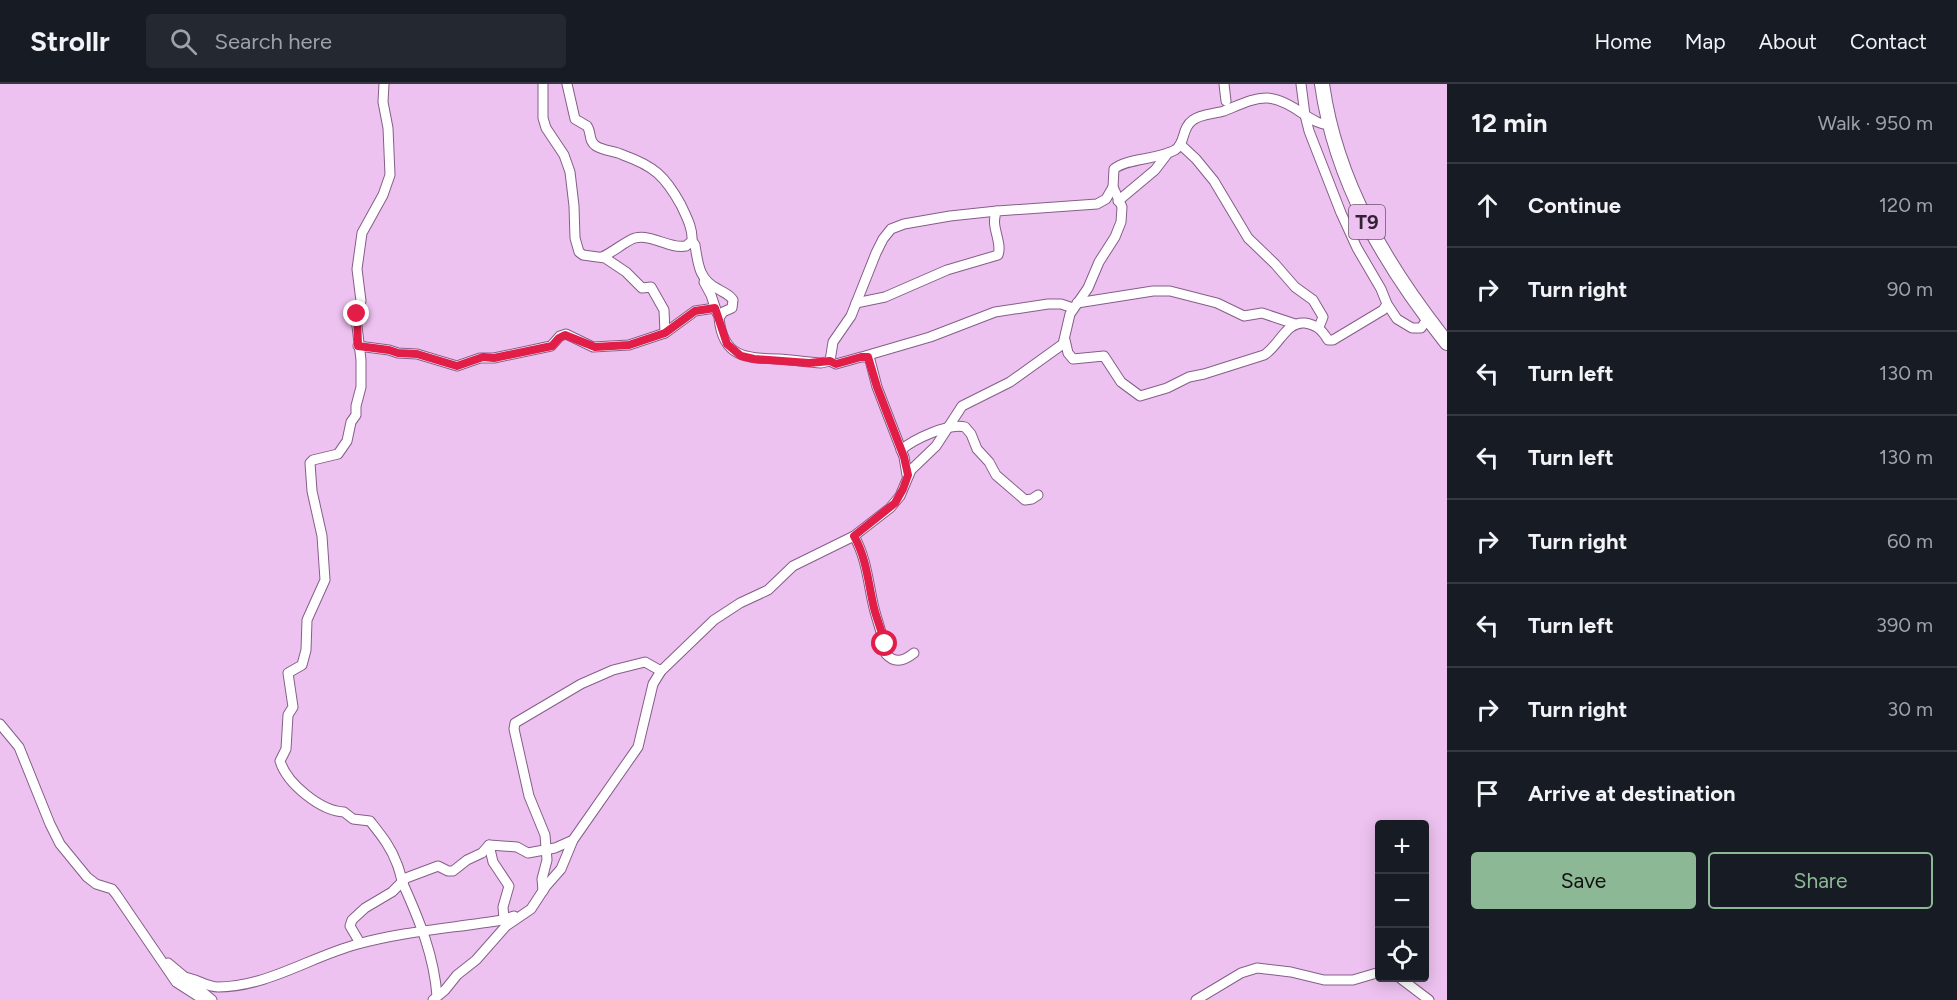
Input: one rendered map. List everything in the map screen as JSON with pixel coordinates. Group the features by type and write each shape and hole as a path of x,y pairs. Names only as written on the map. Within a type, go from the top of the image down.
{"highway":[{"name":"T9","path":"1322,84 1329,125 1357,204 1403,285 1447,343"}],"street":[{"path":"384,84 383,102 388,128 390,175 383,195 362,233 357,269 361,301 357,314 361,387 356,414 351,422 347,441 338,454 313,460 310,463 311,489 322,536 325,583 307,620 306,650 302,665 288,673 293,707 288,715 286,749 280,761 288,778 325,807 336,812 344,812 354,820 371,822 387,841 424,931 436,971 435,998"},
{"path":"543,84 543,118 546,128 561,149 570,172 577,247 583,255 602,257 626,272 641,288 645,289 650,286 653,288 664,310 665,333"},
{"path":"567,84 575,119 587,126 593,143 598,147 649,165 667,182 687,217 692,234 689,243"},
{"path":"1224,84 1231,103"},
{"path":"1301,84 1305,115 1341,213 1387,304 1398,320 1412,328 1421,328 1428,318"},
{"path":"1295,324 1272,350 1264,355 1189,377 1162,390 1140,396 1121,382 1104,357 1073,359 1068,353 1065,340 1067,322 1119,230 1122,214 1113,187 1112,174 1117,166 1168,153 1181,145 1187,126 1192,120 1231,103 1254,99 1281,100 1315,122 1329,125"},
{"path":"1181,145 1214,181 1248,238 1295,287 1317,304 1323,317 1319,327"},
{"path":"1118,201 1155,170 1168,153"},
{"path":"830,361 833,342 851,316 876,253 891,229 904,224 950,216 1097,204 1106,199 1113,187"},
{"path":"856,303 885,297 946,270 998,255 1000,250 994,218 997,211"},
{"path":"602,257 636,238 650,239 669,246 689,243"},
{"path":"689,243 696,252 706,281 704,285 711,295 727,344 741,356 754,359 809,363 830,361 833,364 840,364 930,337 974,318 995,312 1048,304 1075,306 1153,291 1170,291 1217,303 1244,316 1262,313 1295,324 1305,323 1319,327 1328,340 1333,340 1383,310 1387,304"},
{"path":"706,281 733,300 732,308 723,312 719,318"},
{"path":"358,346 417,354 457,366 483,357 494,358 552,346 565,335 570,335 590,346 629,345 665,333 695,311 715,308"},
{"path":"435,998 457,975 476,960 507,922 532,908 561,869 573,840 638,747 653,684 661,671 714,620 740,603 768,590 794,566 854,536 895,503 908,475 930,453 965,404 1022,374 1058,349 1065,340"},
{"path":"865,356 870,360 877,387 908,475"},
{"path":"901,450 919,438 948,428 962,426 968,430 977,450 989,462 996,475 1025,500 1038,495"},
{"path":"854,536 867,568 886,654 898,661 909,658 914,653"},
{"path":"543,891 542,879 547,860 544,831 529,796 514,729 515,721 581,684 613,670 645,662 661,671"},
{"path":"0,724 19,747 60,844 87,877 96,884 112,889 176,982 204,1000"},
{"path":"489,845 519,847 526,853 546,850 573,840"},
{"path":"360,943 350,926 352,920 365,908 403,883 408,877 438,866 453,871 467,860 482,853 489,845"},
{"path":"489,845 493,862 509,886 503,907 507,922"},
{"path":"183,977 217,987 257,981 360,943 424,931 507,922"},
{"path":"157,953 212,1000"},
{"path":"1196,1000 1241,973 1257,968 1291,972 1324,980 1356,980 1375,974"},
{"path":"1405,982 1429,1000"}],"route":[{"path":"357,314 358,346 402,354 417,354 455,366 483,357 494,358 552,346 565,335 570,335 595,347 629,345 665,333 695,311 715,308 727,344 736,353 747,358 809,363 830,361 833,364 840,364 868,357 874,379 904,457 908,475 895,503 854,536 864,558 874,608 885,644"}]}
